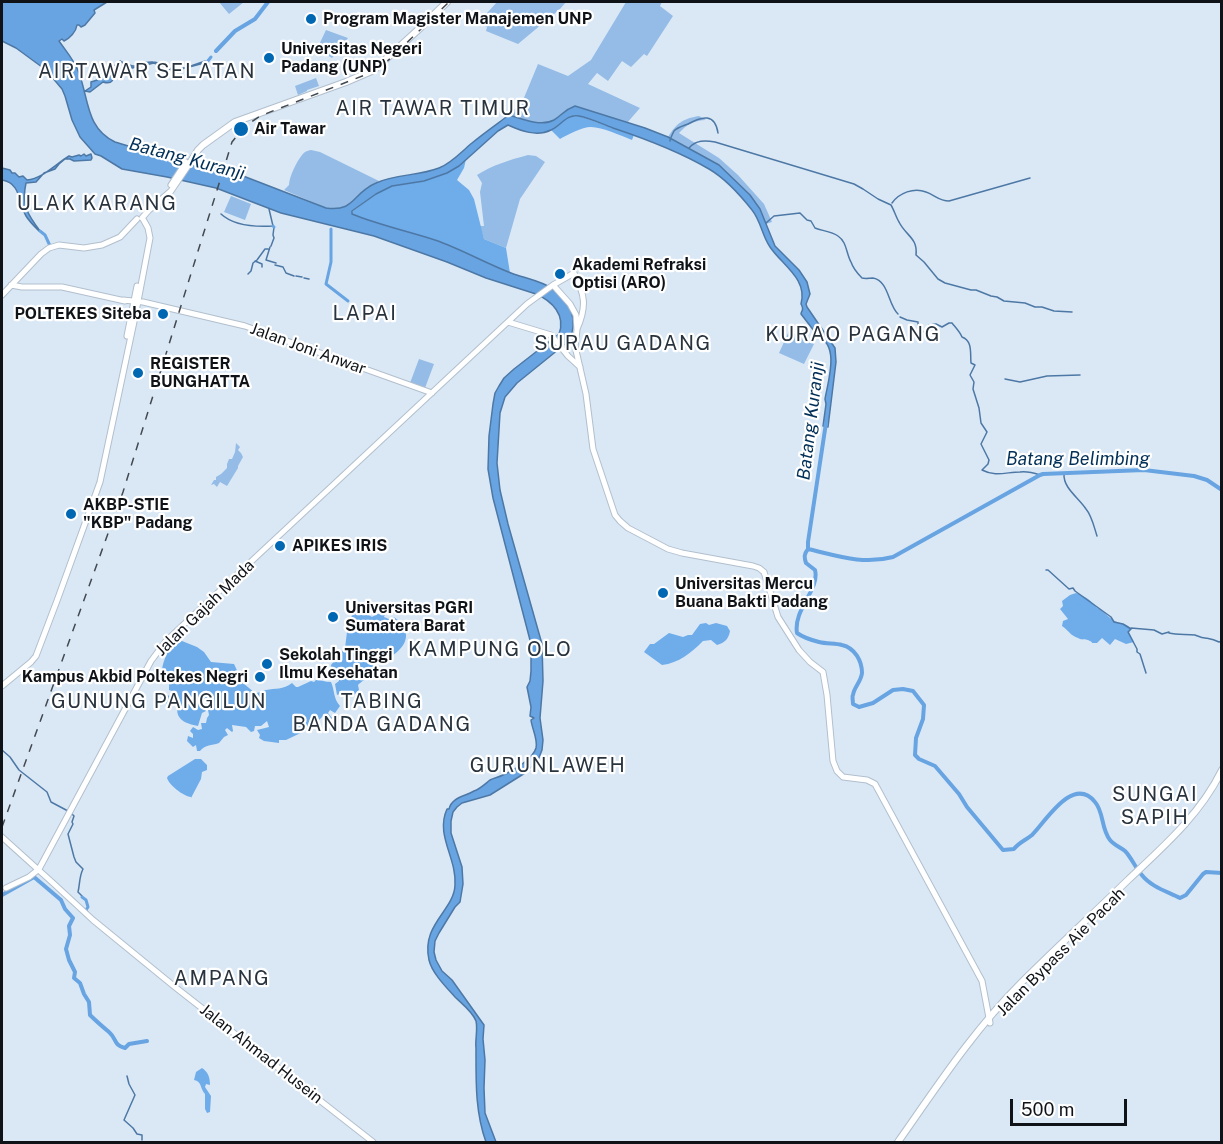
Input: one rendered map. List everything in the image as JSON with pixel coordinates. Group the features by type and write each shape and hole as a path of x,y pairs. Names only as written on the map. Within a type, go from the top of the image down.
{"highway":[{"path":"188,163 198,146 231,121 374,70 445,2"},
{"path":"1145,867 1190,818 1210,791 1221,770"},
{"path":"1145,867 1189,824 1213,792 1221,777"},
{"name":"Jalan Bypass Aie Pacah","path":"900,1143 989,1020 1022,985 1145,867"}],"main road":[{"path":"2,295 41,254 51,247 63,245 84,248 115,240 140,219 149,205 175,182 188,163"},
{"path":"2,684 36,656 97,481 124,366 146,246 146,232 140,219"},
{"name":"Jalan Gajah Mada","path":"38,869 147,667 163,644 508,322 537,297 573,273 580,285 585,305 578,323"},
{"name":"Jalan Joni Anwar","path":"14,282 22,286 62,286 244,326 432,393"},
{"path":"552,286 570,304 576,315 578,323 575,344 590,413 594,453 615,515 628,528 668,549 753,566 764,572 778,617 800,650 824,675 833,761 836,767 843,777 867,780 875,784 982,981 989,1020"},
{"path":"113,414 136,302"},
{"path":"508,322 549,334 581,367"},
{"name":"Jalan Ahmad Husein","path":"2,836 104,929 373,1143"},
{"path":"4,890 38,869"}],"shaded area":[{"path":"2,2 107,2 94,10 95,13 85,25 81,27 77,25 70,36 64,41 62,39 59,41 77,69 94,121 106,136 115,142 191,165 225,169 326,208 336,208 349,204 376,183 444,166 509,115 543,123 554,120 575,106 668,137 719,165 750,195 760,209 775,246 799,270 807,282 810,294 807,307 835,348 836,362 828,427 823,426 831,356 825,341 818,336 801,314 803,309 801,287 793,273 770,247 755,214 738,194 715,173 675,151 579,116 567,118 555,128 540,133 524,131 508,125 498,131 459,166 447,173 424,181 392,186 352,211 352,214 362,218 435,240 501,269 549,286 564,300 572,312 573,326 569,341 517,383 505,397 500,413 497,463 500,490 542,644 543,681 540,718 542,750 538,760 525,773 490,795 462,803 453,812 451,833 462,867 463,884 460,902 435,941 434,952 442,971 452,980 484,1025 485,1113 496,1142 486,1142 478,1108 476,1021 436,975 429,960 428,948 433,927 449,903 455,885 453,865 443,828 447,809 456,800 522,764 536,748 531,720 534,718 530,716 531,707 527,687 531,671 531,644 493,498 488,469 489,436 495,393 499,386 514,369 559,334 561,321 559,315 552,305 536,294 374,236 281,213 216,188 122,169 95,154 80,137 62,89 46,70 16,48 2,41"},
{"path":"219,2 244,2 229,14"},
{"path":"497,2 566,2 518,44 486,31 487,27 478,23"},
{"path":"626,2 662,2 660,6 673,16 647,56 644,54 631,67 622,61 608,81 597,73 588,84 640,108 627,123 575,106 554,120 543,123 509,115 521,105 538,64 568,76 591,60"},
{"path":"326,30 348,38 332,58 317,49"},
{"path":"120,61 131,66 156,62 176,69 208,62 174,71 154,63 132,68 121,62 115,66 112,81 103,82 90,92 85,91 91,87 91,82 110,76 114,66"},
{"path":"316,78 319,86 298,95 295,86"},
{"path":"579,116 634,135 632,140 596,127 587,127 560,139 551,130 568,117"},
{"path":"699,116 706,120 691,124 679,133 719,158 738,175 764,204 772,222 766,224 760,209 750,195 719,165 668,137 680,122"},
{"path":"311,150 320,152 379,181 367,187 348,206 337,209 326,208 284,190 289,185 300,158 305,152"},
{"path":"91,154 91,160 65,159 55,169 47,172 69,156"},
{"path":"528,155 536,156 545,162 520,199 506,248 484,239 480,226 484,226 480,192 482,183 477,175 501,163"},
{"path":"466,159 457,180 469,190 474,199 484,239 506,248 510,273 436,240 371,222 351,214 376,194 392,186 424,181 458,166"},
{"path":"2,168 10,170 19,177 23,176 27,180 43,174 36,182 26,183 24,198 32,220 39,231 23,211 16,189 2,180"},
{"path":"231,196 251,204 245,220 224,212"},
{"path":"789,331 814,344 804,364 779,353"},
{"path":"419,359 434,364 425,388 410,383"},
{"path":"236,443 243,457 238,468 227,486 220,482 217,487 214,484 211,485 216,477 227,468 229,459 232,459 235,452"},
{"path":"1076,593 1088,599 1113,620 1129,627 1134,642 1126,644 1115,639 1110,645 1102,638 1097,643 1092,643 1071,634 1062,626 1063,621 1068,619 1060,609 1063,606 1062,601"},
{"path":"357,611 362,611 372,617 385,614 384,617 389,619 394,617 405,629 406,638 397,652 374,667 358,685 359,690 353,696 345,692 337,695 335,684 339,681 339,677 332,672 331,665 345,648 347,632 351,628 351,618"},
{"path":"700,624 727,626 730,631 729,636 717,645 711,640 703,641 684,657 662,665 644,652 650,644 654,644 669,633 683,637 692,635"},
{"path":"182,641 204,652 211,662 234,664 243,683 255,693 282,688 292,683 298,687 316,680 331,682 340,706 335,713 330,710 328,713 332,718 330,720 323,716 311,728 286,740 279,740 279,743 259,738 257,730 269,727 267,721 261,726 255,726 254,731 251,732 246,727 232,725 233,731 227,728 225,730 228,735 219,743 197,751 196,745 193,747 187,741 188,736 193,738 190,731 193,727 198,730 202,729 201,723 206,723 209,715 209,701 201,703 206,711 202,713 198,726 189,724 179,717 178,705 174,701 168,705 163,700 166,695 171,696 172,691 169,690 169,684 162,670 164,662 172,642"},
{"path":"195,759 201,759 207,765 207,770 202,772 201,779 191,798 177,790 167,778"},
{"path":"202,1068 207,1073 210,1082 210,1085 206,1084 205,1087 211,1096 210,1112 207,1113 205,1094 198,1082 194,1080 196,1072"}],"waterway":[{"path":"216,51 235,31 255,19 268,2"},
{"path":"204,63 211,57"},
{"path":"670,141 676,130 703,118 711,119 718,133"},
{"path":"689,148 701,141 715,142 854,184 891,205 902,227 913,241 916,255 938,279 1004,301 1025,303 1054,311 1072,312"},
{"path":"892,203 903,194 912,191 929,193 949,201 1030,178"},
{"path":"221,214 239,223 273,226 269,209"},
{"name":"Batang Belimbing","path":"766,223 774,216 800,213 811,221 815,228 838,236 843,241 857,273 862,278 878,280 885,288 898,314"},
{"path":"271,246 274,227"},
{"path":"331,229 331,262 326,284 348,301"},
{"path":"40,231 45,235 51,248"},
{"path":"270,247 266,260 276,263"},
{"path":"248,274 253,263 265,249 268,249"},
{"path":"255,261 262,264 262,267"},
{"path":"275,265 283,267 286,273 294,276"},
{"path":"296,276 302,277"},
{"path":"304,278 309,279"},
{"name":"Batang Belimbing","path":"900,317 918,322 918,328 924,332 929,325 936,324 942,327 952,323 962,337 968,341 971,363 975,365 970,375 974,382 973,389 981,423 987,432 981,444 989,460 982,470 996,474 1025,472 1040,475"},
{"path":"1005,379 1020,382 1047,376 1080,375"},
{"name":"Batang Kuranji","path":"826,423 808,549 805,556 806,563 815,570 814,585 799,616 797,633 822,643 842,645 854,652 861,664 862,673 854,692 853,704 859,707 873,703 893,690 913,691 924,705 923,719 916,738 915,755 935,766 1003,850 1014,849 1032,835 1060,803 1078,794 1087,795 1095,802 1107,836 1125,851 1145,878 1159,888 1180,898 1186,895 1206,872 1222,873"},
{"path":"808,549 861,560 893,557 1043,474 1144,470 1194,476 1207,480 1222,490"},
{"path":"1064,474 1066,484 1090,515 1097,536"},
{"path":"1046,570 1069,589 1073,588 1111,617 1114,622 1131,629 1154,630 1162,634 1169,632 1195,635 1222,641"},
{"path":"1131,629 1128,632 1140,654 1146,673"},
{"path":"2,750 19,770 47,792 51,802 68,811"},
{"path":"72,814 73,824 68,834 76,862 83,869 78,892 82,896"},
{"path":"2,895 34,877 61,900 73,918 69,926 70,935 66,949 75,972 74,978 80,983 89,1002 90,1015 109,1032 121,1047 125,1048 129,1044 147,1041"},
{"path":"82,897 86,900 87,912"},
{"path":"127,1076 135,1095 124,1120 137,1134 142,1135 142,1140"}],"railway":[{"path":"2,827 123,492 232,142 244,127 260,116 375,71 449,2"}],"place":[{"name":"Program Magister Manajemen UNP","path":"311,19"},
{"name":"Universitas Negeri Padang (UNP)","path":"269,58"},
{"name":"Air Tawar","path":"241,129"},
{"name":"Akademi Refraksi Optisi (ARO)","path":"560,274"},
{"name":"POLTEKES Siteba","path":"163,314"},
{"name":"REGISTER BUNGHATTA","path":"138,373"},
{"name":"AKBP-STIE \"KBP\" Padang","path":"71,514"},
{"name":"APIKES IRIS","path":"280,546"},
{"name":"Universitas Mercu Buana Bakti Padang","path":"663,593"},
{"name":"Universitas PGRI Sumatera Barat","path":"333,617"},
{"name":"Sekolah Tinggi Ilmu Kesehatan","path":"267,664"},
{"name":"Kampus Akbid Poltekes Negri","path":"260,677"}],"district":[{"name":"AIRTAWAR SELATAN","path":"147,72"},
{"name":"AIR TAWAR TIMUR","path":"433,109"},
{"name":"ULAK KARANG","path":"97,204"},
{"name":"LAPAI","path":"365,314"},
{"name":"KURAO PAGANG","path":"853,335"},
{"name":"SURAU GADANG","path":"623,344"},
{"name":"KAMPUNG OLO","path":"490,650"},
{"name":"GUNUNG PANGILUN","path":"159,702"},
{"name":"TABING BANDA GADANG","path":"382,714"},
{"name":"GURUNLAWEH","path":"548,766"},
{"name":"SUNGAI SAPIH","path":"1155,806"},
{"name":"AMPANG","path":"222,979"}]}
